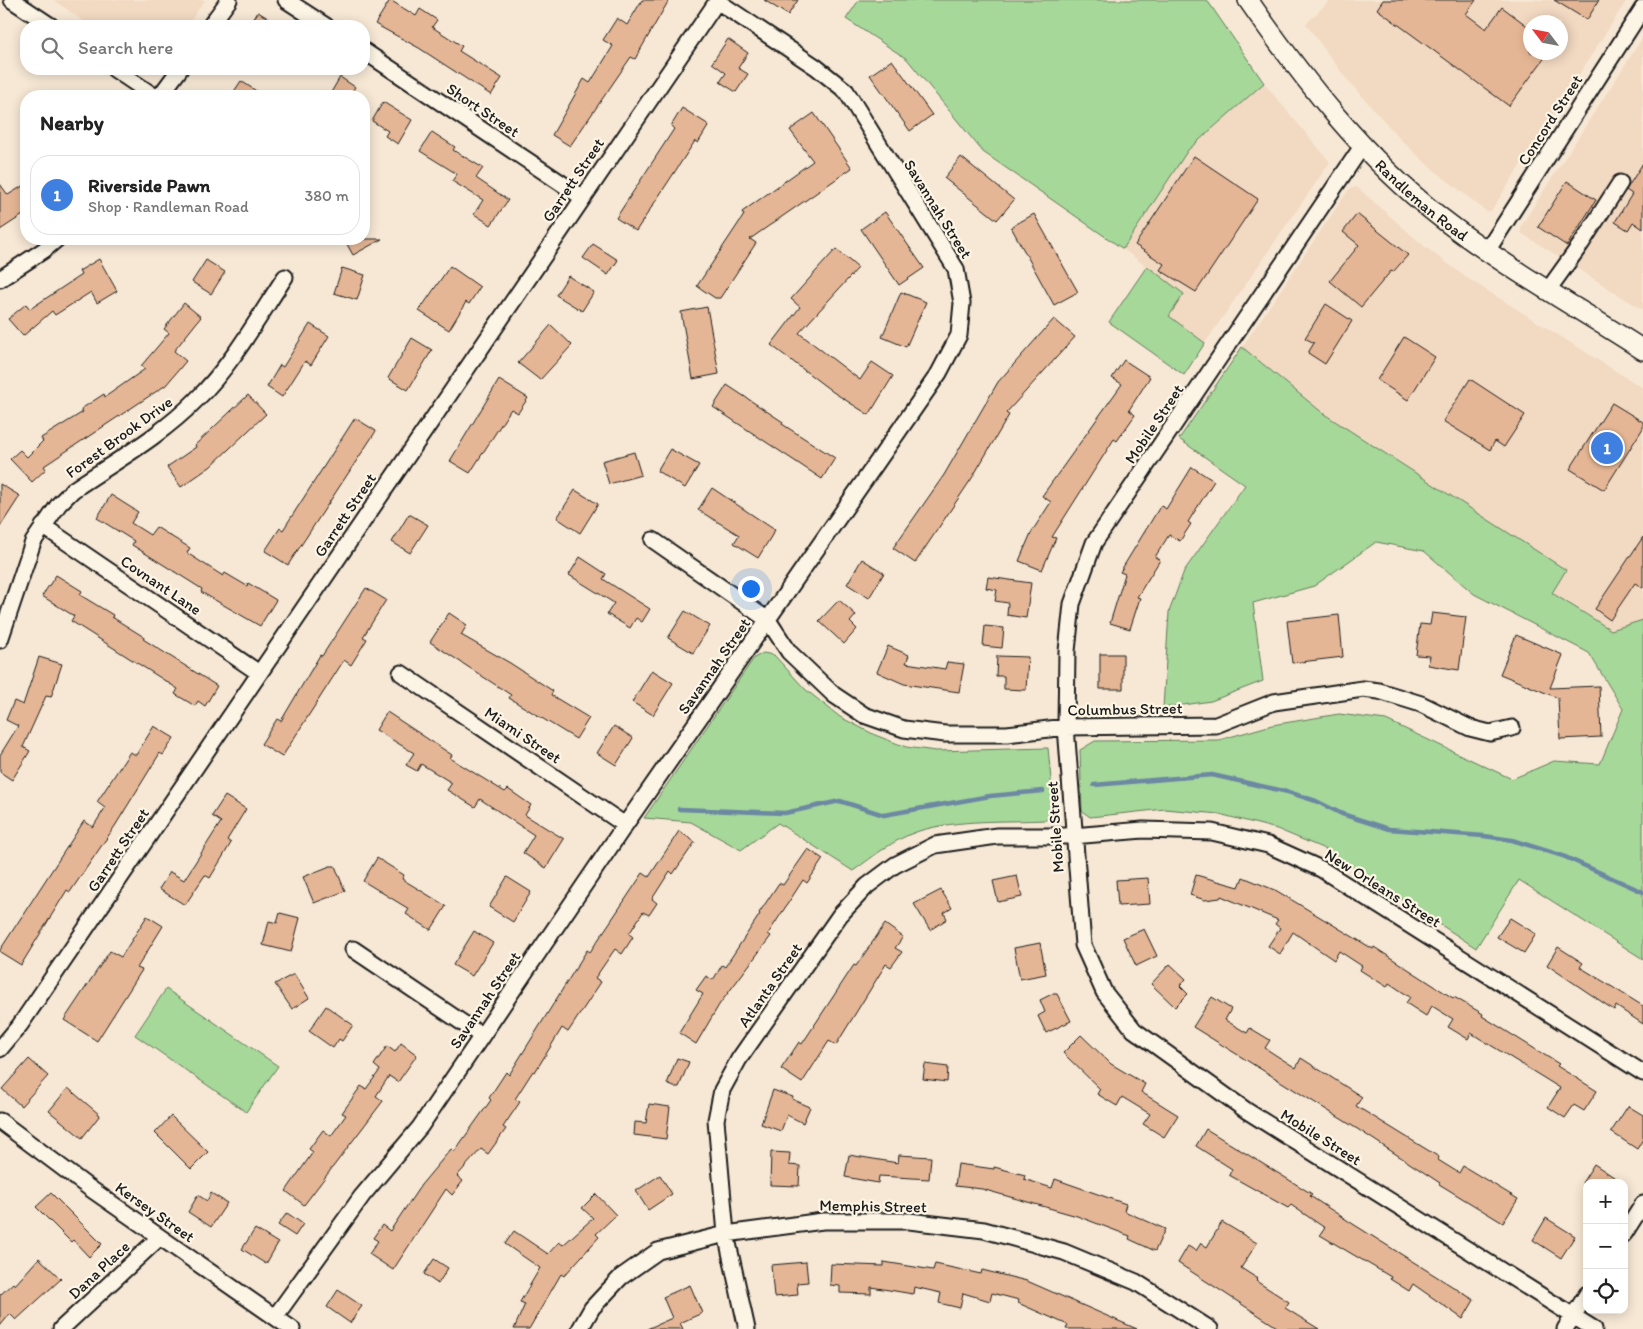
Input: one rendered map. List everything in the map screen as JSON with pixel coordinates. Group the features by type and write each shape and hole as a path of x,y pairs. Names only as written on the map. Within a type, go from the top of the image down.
{"main road":[{"name":"Randleman Road","path":"1248,0 1307,81 1364,145 1414,195 1487,251 1643,350"}],"street":[{"path":"12,0 42,20"},
{"path":"214,20 229,0"},
{"path":"286,0 317,20"},
{"name":"Garrett Street","path":"0,1049 25,1017 718,0"},
{"name":"Savannah Street","path":"275,1317 362,1196 420,1127 625,825 939,373 960,335 962,303 956,269 846,91 816,67 718,0"},
{"name":"Concord Street","path":"1487,251 1643,8"},
{"name":"Short Street","path":"370,55 582,197"},
{"path":"123,75 145,90"},
{"path":"164,90 176,75"},
{"name":"Mobile Street","path":"1364,145 1094,543 1072,604 1067,651 1066,726 1083,946 1104,992 1134,1030 1247,1111 1594,1329"},
{"path":"1548,290 1581,244 1620,183"},
{"path":"0,278 50,245"},
{"name":"Forest Brook Drive","path":"0,640 33,542 59,504 73,490 178,418 197,400 226,364 286,277"},
{"name":"Covnant Lane","path":"43,526 260,673"},
{"path":"653,540 768,620"},
{"name":"Columbus Street","path":"768,620 789,652 834,695 864,715 904,729 944,734 1007,734 1066,726 1216,725 1274,702 1363,689 1380,691 1421,704 1470,728 1490,733 1512,728"},
{"name":"Miami Street","path":"401,673 625,825"},
{"name":"New Orleans Street","path":"1073,836 1143,830 1212,832 1268,845 1321,869 1643,1072"},
{"name":"Atlanta Street","path":"747,1329 726,1234 716,1120 722,1090 739,1059 840,915 867,886 895,866 935,845 997,836 1073,836"},
{"path":"353,949 482,1036"},
{"name":"Kersey Street","path":"0,1121 160,1237 292,1329"},
{"path":"1628,1228 1643,1204"},
{"name":"Memphis Street","path":"580,1329 592,1308 621,1277 658,1251 726,1234 823,1221 909,1221 984,1230 1064,1252 1136,1282 1210,1329"},
{"name":"Dana Place","path":"61,1329 160,1237"},
{"path":"1565,1329 1583,1300"}],"shaded area":[{"path":"54,0 205,0 191,20 82,20"},
{"path":"1330,0 1627,0 1491,211 1487,212 1429,166 1400,139 1344,76 1306,24"},
{"path":"1643,37 1643,310 1521,233 1521,226"},
{"path":"1264,83 1330,162 1205,343 1168,316 1183,294 1123,249 1188,150"},
{"path":"1357,187 1424,246 1467,278 1643,388 1643,620 1611,630 1551,592 1566,570 1324,414 1242,347 1349,189"}],"green space":[{"path":"859,0 1207,0 1264,83 1188,150 1123,249 983,152 907,59 846,19"},
{"path":"1147,266 1184,294 1169,316 1205,343 1184,375 1109,322"},
{"path":"1242,347 1324,414 1566,570 1552,593 1611,630 1643,620 1643,959 1519,880 1476,948 1327,850 1277,829 1219,814 1165,809 1090,817 1082,811 1080,750 1095,741 1219,740 1272,725 1339,714 1386,720 1512,779 1554,761 1600,764 1623,709 1589,653 1474,594 1424,551 1376,542 1314,586 1253,603 1263,681 1211,701 1163,708 1169,612 1184,571 1245,485 1179,439"},
{"path":"763,653 774,655 805,689 840,717 875,735 906,747 936,751 1048,748 1054,811 1046,820 950,824 919,831 893,843 853,871 778,823 741,850 691,822 644,818 754,658"},
{"path":"166,989 278,1066 246,1112 135,1035"}],"building":[{"path":"390,0 416,16 420,9 437,20 432,27 462,46 459,51 502,78 491,95 419,48 375,24"},
{"path":"642,0 669,0 635,59 631,57 570,146 552,135 584,79 590,83 613,46 603,40 617,18 627,25"},
{"path":"764,0 798,0 788,15"},
{"path":"1383,0 1476,0 1466,14 1486,29 1502,7 1523,23 1523,60 1543,60 1509,106 1377,9"},
{"path":"1554,0 1599,0 1587,20"},
{"path":"258,12 271,20 253,20"},
{"path":"728,39 748,53 738,68 748,74 736,92 720,82 726,73 712,63"},
{"path":"892,60 932,115 910,131 870,75"},
{"path":"340,77 355,87 353,90 332,90"},
{"path":"241,81 255,90 235,90"},
{"path":"383,102 412,120 398,144 385,136 388,131 372,121"},
{"path":"682,108 709,125 698,143 695,141 636,231 616,218 674,129 671,126"},
{"path":"814,113 852,168 750,239 756,243 720,298 715,298 697,286 744,215 742,212 813,161 790,130"},
{"path":"432,132 455,147 453,150 483,168 476,178 508,200 491,225 474,214 483,200 452,181 457,174 420,151"},
{"path":"1194,156 1258,199 1196,292 1160,270 1164,264 1135,245"},
{"path":"961,157 1014,200 997,220 944,178"},
{"path":"1643,163 1643,229 1633,222 1628,230 1615,222 1632,194 1626,190"},
{"path":"1567,181 1596,200 1567,246 1538,227"},
{"path":"0,184 8,195 20,188 20,217 0,230"},
{"path":"885,212 924,268 899,285 861,229"},
{"path":"1034,214 1078,292 1054,305 1011,227"},
{"path":"1357,214 1408,255 1393,272 1391,271 1361,307 1330,281 1359,245 1343,232"},
{"path":"370,239 382,239 353,255 347,245 370,245"},
{"path":"593,244 618,260 608,275 583,258"},
{"path":"836,249 858,268 799,333 860,380 872,362 893,376 869,415 833,392 771,345 800,307 791,299"},
{"path":"99,259 117,291 97,303 91,292 55,315 52,311 23,336 8,319 26,304 30,309 81,275 79,271"},
{"path":"206,260 225,272 211,294 192,282"},
{"path":"450,266 480,287 469,304 466,302 449,330 419,311"},
{"path":"342,268 365,275 357,300 334,293"},
{"path":"568,276 594,292 582,311 556,295"},
{"path":"901,292 926,302 906,347 882,337"},
{"path":"184,303 201,317 174,351 186,361 166,385 44,466 46,469 32,482 10,459 20,450 27,457 43,441 41,438 83,412 81,409 104,394 105,397 145,369 141,366 169,333 164,329"},
{"path":"1326,304 1352,321 1325,364 1308,353 1314,343 1305,338"},
{"path":"707,307 719,374 693,379 681,312"},
{"path":"1054,319 1075,337 1006,413 1009,415 972,478 915,563 893,548 944,475 998,382"},
{"path":"310,324 329,336 311,365 305,361 282,397 267,387 280,365 283,367"},
{"path":"551,325 572,345 540,380 518,363"},
{"path":"1404,337 1435,357 1408,400 1377,380"},
{"path":"412,338 432,350 408,390 388,378"},
{"path":"1124,360 1150,377 1129,410 1135,415 1117,441 1114,439 1052,537 1056,538 1042,570 1019,561 1031,533 1051,502 1042,496 1122,384 1112,378"},
{"path":"1470,379 1525,415 1504,447 1495,441 1490,450 1443,421"},
{"path":"499,380 528,398 518,413 511,409 470,473 450,461"},
{"path":"727,385 783,422 782,424 835,458 822,479 713,407"},
{"path":"248,395 266,414 210,467 181,487 167,467 196,447 195,445"},
{"path":"1612,403 1643,422 1643,428 1604,490 1570,469"},
{"path":"355,418 376,431 288,565 265,551 280,528 283,530"},
{"path":"670,449 699,465 685,488 657,471"},
{"path":"634,452 641,475 609,484 602,461"},
{"path":"1192,467 1214,481 1188,522 1191,524 1180,541 1169,535 1155,557 1160,560 1137,597 1140,598 1130,629 1110,623 1125,574 1120,572 1161,505 1166,509"},
{"path":"0,484 20,496 0,527"},
{"path":"712,488 775,530 758,558 734,543 739,535 698,510"},
{"path":"575,490 598,504 580,533 557,518"},
{"path":"111,495 138,512 131,523 150,535 156,527 190,548 187,553 223,576 225,573 247,586 248,583 276,600 260,626 201,592 202,589 132,545 134,541 97,518"},
{"path":"409,514 428,525 410,553 392,542"},
{"path":"1643,537 1643,588 1635,583 1610,620 1595,609"},
{"path":"580,557 606,574 603,579 650,609 642,622 636,618 630,628 607,614 614,603 569,575"},
{"path":"862,559 884,573 869,598 847,584"},
{"path":"56,575 82,591 80,595 113,615 112,617 144,637 143,639 217,686 205,706 198,701 195,706 175,694 178,689 71,621 74,616 42,596"},
{"path":"988,577 1031,583 1026,618 1007,615 1008,603 995,601 997,590 986,588"},
{"path":"366,588 386,600 363,637 367,639 351,665 344,660 282,757 261,744 277,719 281,721 320,655 322,656"},
{"path":"839,600 856,615 850,622 857,629 844,644 819,621"},
{"path":"685,611 710,626 693,653 668,638"},
{"path":"449,613 467,625 461,635 510,663 553,691 551,695 589,718 576,739 509,698 511,695 430,642"},
{"path":"1432,613 1466,617 1459,670 1428,665 1430,656 1416,655 1420,624 1430,625"},
{"path":"1339,615 1343,657 1292,663 1287,621"},
{"path":"985,626 1004,628 1002,648 983,646"},
{"path":"1516,635 1563,655 1550,688 1599,686 1601,737 1560,739 1558,698 1500,674"},
{"path":"888,646 909,655 906,663 945,669 947,662 964,664 959,692 904,684 877,672"},
{"path":"1100,654 1123,654 1123,689 1100,689"},
{"path":"997,656 1028,657 1026,690 1004,689 1004,676 996,676"},
{"path":"39,657 62,664 51,697 46,696 23,747 30,751 12,780 0,772 0,755 18,726 6,720 14,701 23,705"},
{"path":"652,670 673,683 653,715 632,702"},
{"path":"387,712 452,755 450,758 505,792 508,789 531,805 525,815 564,839 546,868 523,853 534,835 480,799 475,807 447,790 452,783 421,764 417,771 406,765 414,753 376,730"},
{"path":"154,726 174,738 163,755 160,753 115,826 70,892 67,890 21,965 0,952 0,950 84,821 93,827 105,808 97,802 130,752 136,755"},
{"path":"614,726 633,738 616,765 597,753"},
{"path":"225,796 246,809 227,840 231,843 210,878 205,875 185,905 159,889 170,872 184,880 221,822 212,816"},
{"path":"679,831 695,842 673,874 670,871 652,899 657,903 649,915 643,912 629,934 633,937 622,954 615,949 595,978 601,982 568,1032 562,1028 535,1072 533,1071 515,1099 520,1102 503,1127 506,1129 488,1154 481,1149 457,1176 463,1181 452,1195 446,1189 393,1270 369,1254 378,1241 373,1238 382,1225 390,1231 421,1185 451,1149 454,1152 491,1100 489,1098 506,1072 509,1075 587,950 590,952 643,873 649,877"},
{"path":"808,849 823,859 807,883 803,880 768,934 771,936 719,1005 696,1044 679,1033 703,994 696,990 706,976 713,980 722,965 725,967 779,883 783,885"},
{"path":"377,858 404,875 402,879 446,906 431,930 406,914 409,909 363,881"},
{"path":"330,866 335,866 345,891 314,903 303,877"},
{"path":"1196,875 1239,887 1243,877 1277,891 1373,949 1374,947 1453,998 1483,1014 1482,1016 1559,1064 1557,1066 1597,1091 1584,1111 1574,1105 1565,1118 1548,1107 1560,1088 1471,1033 1468,1039 1448,1027 1453,1019 1432,1006 1426,1016 1406,1003 1410,997 1389,983 1387,987 1360,970 1362,966 1339,951 1334,960 1293,932 1280,954 1268,946 1280,928 1275,924 1278,920 1221,896 1220,898 1205,900 1190,895"},
{"path":"1017,876 1022,897 998,902 993,881"},
{"path":"507,877 531,892 513,922 489,907"},
{"path":"1148,878 1150,904 1118,906 1116,880"},
{"path":"941,890 952,908 944,913 947,919 930,930 914,904"},
{"path":"280,913 300,918 291,952 263,945 269,921 277,923"},
{"path":"147,916 163,926 137,968 142,970 97,1041 64,1020 110,951 121,957"},
{"path":"1510,918 1536,934 1524,953 1497,937"},
{"path":"885,924 903,937 895,948 902,952 891,967 886,964 836,1045 829,1041 802,1083 781,1069 799,1042 802,1044 854,965 856,966"},
{"path":"1144,929 1157,956 1136,966 1123,938"},
{"path":"474,931 493,943 472,976 453,965"},
{"path":"1040,943 1046,974 1020,979 1014,948"},
{"path":"1558,947 1583,963 1580,967 1643,1006 1643,1024 1616,1006 1614,1010 1547,965"},
{"path":"1170,964 1186,979 1180,986 1188,994 1175,1007 1151,984"},
{"path":"294,974 309,998 292,1009 275,984"},
{"path":"1052,994 1057,994 1071,1021 1046,1033 1038,1016 1045,1012 1040,1000"},
{"path":"1212,997 1231,1009 1225,1020 1247,1033 1250,1028 1270,1040 1265,1048 1274,1054 1296,1068 1301,1058 1362,1097 1356,1106 1439,1157 1438,1160 1459,1173 1463,1166 1518,1199 1503,1223 1439,1184 1359,1130 1193,1027"},
{"path":"326,1006 353,1025 342,1041 339,1039 333,1048 309,1031"},
{"path":"1081,1035 1111,1064 1145,1084 1141,1092 1178,1115 1164,1137 1143,1124 1150,1114 1122,1097 1117,1106 1097,1094 1100,1089 1063,1053"},
{"path":"401,1043 417,1055 398,1082 389,1076 376,1096 383,1101 304,1205 286,1191 313,1152 309,1149 323,1130 331,1136 346,1115 342,1113 361,1086 366,1089 380,1070 374,1065 387,1046 395,1052"},
{"path":"677,1058 689,1062 679,1087 674,1087 667,1084"},
{"path":"29,1059 48,1076 21,1106 2,1089"},
{"path":"925,1064 948,1067 947,1082 923,1079"},
{"path":"68,1088 100,1115 82,1138 49,1111"},
{"path":"773,1090 793,1097 792,1099 810,1107 803,1123 787,1115 781,1131 761,1124"},
{"path":"649,1104 670,1107 666,1139 634,1135 635,1122 646,1123"},
{"path":"1628,1106 1643,1115 1643,1139 1637,1149 1611,1132"},
{"path":"171,1116 208,1152 191,1169 155,1133"},
{"path":"1206,1129 1312,1194 1310,1196 1474,1300 1463,1319 1413,1284 1409,1291 1390,1279 1391,1277 1320,1235 1325,1228 1291,1205 1288,1208 1229,1175 1232,1169 1196,1146"},
{"path":"771,1152 790,1153 789,1165 800,1166 799,1186 770,1185"},
{"path":"849,1155 898,1163 899,1155 931,1157 929,1179 879,1176 878,1183 845,1177"},
{"path":"958,1164 994,1169 994,1167 1025,1175 1024,1179 1052,1188 1055,1179 1126,1204 1124,1211 1165,1229 1155,1251 1129,1239 1130,1236 1077,1216 982,1189 955,1186"},
{"path":"1594,1164 1617,1179 1585,1179"},
{"path":"660,1175 672,1194 648,1210 636,1191"},
{"path":"51,1193 102,1244 89,1257 36,1207"},
{"path":"211,1193 227,1203 211,1227 188,1212 198,1195 207,1201"},
{"path":"596,1194 616,1215 596,1234 599,1237 564,1276 561,1274 529,1329 514,1329 525,1304 520,1302 540,1268 505,1244 514,1231 548,1254 559,1242 563,1245 593,1218 582,1208"},
{"path":"287,1213 303,1224 295,1236 278,1225"},
{"path":"1546,1218 1575,1236 1561,1258 1533,1240"},
{"path":"1222,1222 1257,1243 1241,1268 1258,1279 1256,1281 1289,1302 1285,1308 1319,1329 1280,1329 1178,1263 1188,1246 1196,1251 1201,1243 1207,1247"},
{"path":"255,1229 278,1243 266,1264 242,1249"},
{"path":"39,1258 61,1279 16,1320 10,1314 0,1326 0,1295 13,1283 15,1285"},
{"path":"434,1259 448,1268 438,1284 424,1274"},
{"path":"806,1262 808,1282 797,1283 798,1295 774,1297 771,1265"},
{"path":"884,1262 933,1270 935,1264 981,1274 982,1270 1027,1281 1137,1329 1066,1329 1068,1325 1018,1303 1019,1300 992,1293 990,1301 963,1293 960,1308 939,1303 941,1293 914,1287 913,1294 871,1287 871,1294 840,1293 840,1286 830,1285 831,1264 884,1266"},
{"path":"690,1285 702,1313 680,1323 683,1329 647,1329 672,1318 663,1297"},
{"path":"338,1290 362,1306 350,1323 327,1307"}],"waterway":[{"path":"1094,785 1212,775 1288,792 1316,801 1342,814 1389,829 1512,840 1563,856 1643,892"},
{"path":"679,809 785,813 840,801 884,815 990,796 1043,791"}],"place":[{"name":"Riverside Pawn","path":"1607,448"}]}
